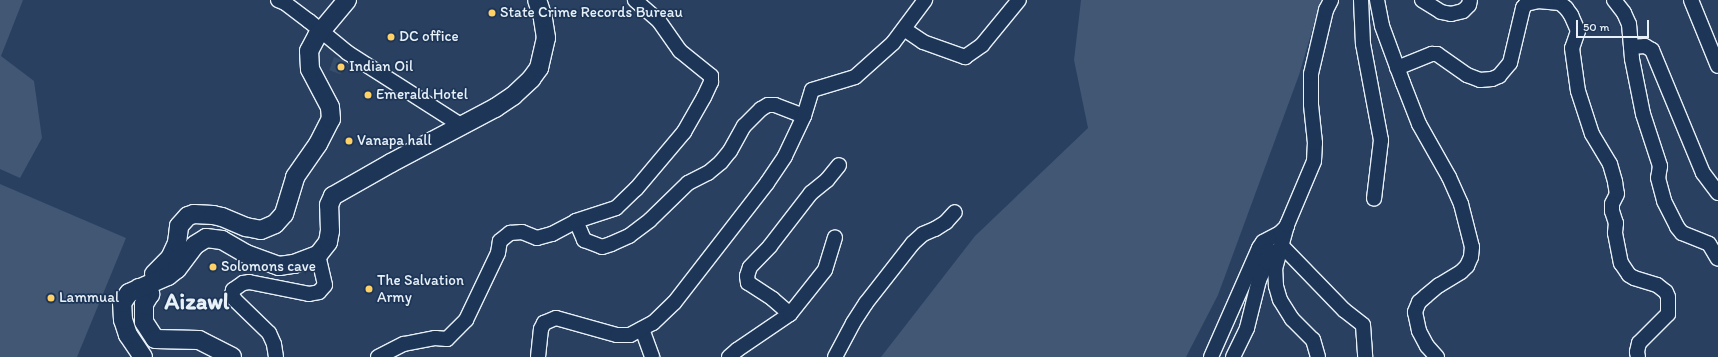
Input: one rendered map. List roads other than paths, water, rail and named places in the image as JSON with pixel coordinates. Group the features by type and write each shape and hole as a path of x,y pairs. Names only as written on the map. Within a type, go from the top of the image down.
{"main road":[{"path":"139,288 170,258 177,243 179,226 188,216 194,214 213,214 246,227 260,230 275,224 284,214 295,177 318,144 331,119 330,107 314,78 309,63 309,51 312,44 347,0"},
{"path":"143,357 128,335 121,310 125,297 139,288 168,276 180,266 195,245 206,238 222,240 246,254 279,266 294,264 318,255 328,242 330,231 329,205 333,196 391,163 495,108 513,96 531,80 539,68 546,38 538,0"},
{"path":"139,288 150,294 144,304 144,322 155,339 199,340 232,357"}],"street":[{"path":"278,0 285,3 348,53 462,126"},
{"path":"378,357 404,344 435,338 447,339 466,320 498,253 500,240 510,233 522,232 537,238 552,234 576,221 616,208 636,189 684,132 698,109 712,79 708,72 680,51 655,16 635,0"},
{"path":"538,357 541,330 544,323 556,318 617,335 630,335 653,323 674,303 767,183 785,156 804,116 812,90 855,77 893,44 925,0"},
{"path":"904,29 924,42 965,57 982,45 1018,0"},
{"path":"1233,357 1247,328 1259,280 1268,258 1276,241 1287,225 1314,161 1315,143 1311,104 1311,74 1326,10 1331,0"},
{"path":"1361,0 1363,44 1381,140 1374,199"},
{"path":"1377,0 1382,26 1397,68 1420,124 1449,177 1461,204 1472,246 1471,257 1467,266 1461,272 1438,286 1419,302 1415,312 1419,331 1427,346 1437,357"},
{"path":"1422,0 1441,12 1451,14 1463,11 1469,5 1470,0"},
{"path":"1614,0 1624,13 1629,24 1631,47 1643,114 1660,166 1658,178 1664,201 1677,227 1682,233 1709,244 1718,259"},
{"path":"1691,0 1718,66"},
{"path":"1397,68 1427,56 1437,54 1466,75 1480,80 1492,79 1499,76 1510,63 1523,8 1526,4 1538,1 1560,3 1566,8 1578,31 1572,48 1578,91 1592,134 1610,164 1615,182 1617,194 1612,204 1612,211 1616,223 1615,233 1621,263 1629,275 1657,285 1666,292 1668,298 1668,314 1639,343 1637,352 1638,357"},
{"path":"1631,47 1645,46 1652,50 1703,173 1718,192"},
{"path":"576,221 584,240 602,247 629,236 650,220 688,183 708,173 721,162 730,151 744,126 761,109 768,105 775,105 804,116"},
{"path":"790,314 773,299 748,283 747,276 750,267 770,246 811,193 827,180 839,165"},
{"path":"835,357 866,303 913,243 923,234 946,222 955,212"},
{"path":"729,357 790,314 825,270 835,238"},
{"path":"1276,241 1275,269 1279,296 1288,313 1313,340 1318,357"},
{"path":"1212,357 1259,248 1263,242 1276,241 1344,310 1363,325 1366,357"},
{"path":"276,357 274,344 269,333 235,300 232,295 233,290 243,283 249,282 309,294 319,292 325,285 318,255"},
{"path":"642,329 652,357"}],"place":[{"name":"State Crime Records Bureau","path":"492,13"},
{"name":"DC office","path":"391,37"},
{"name":"Indian Oil","path":"341,67"},
{"name":"Emerald Hotel","path":"368,95"},
{"name":"Vanapa hall","path":"349,141"},
{"name":"Solomons cave","path":"213,267"},
{"name":"The Salvation Army","path":"369,289"},
{"name":"Lammual","path":"51,298"}],"district":[{"name":"Aizawl","path":"197,301"}]}
